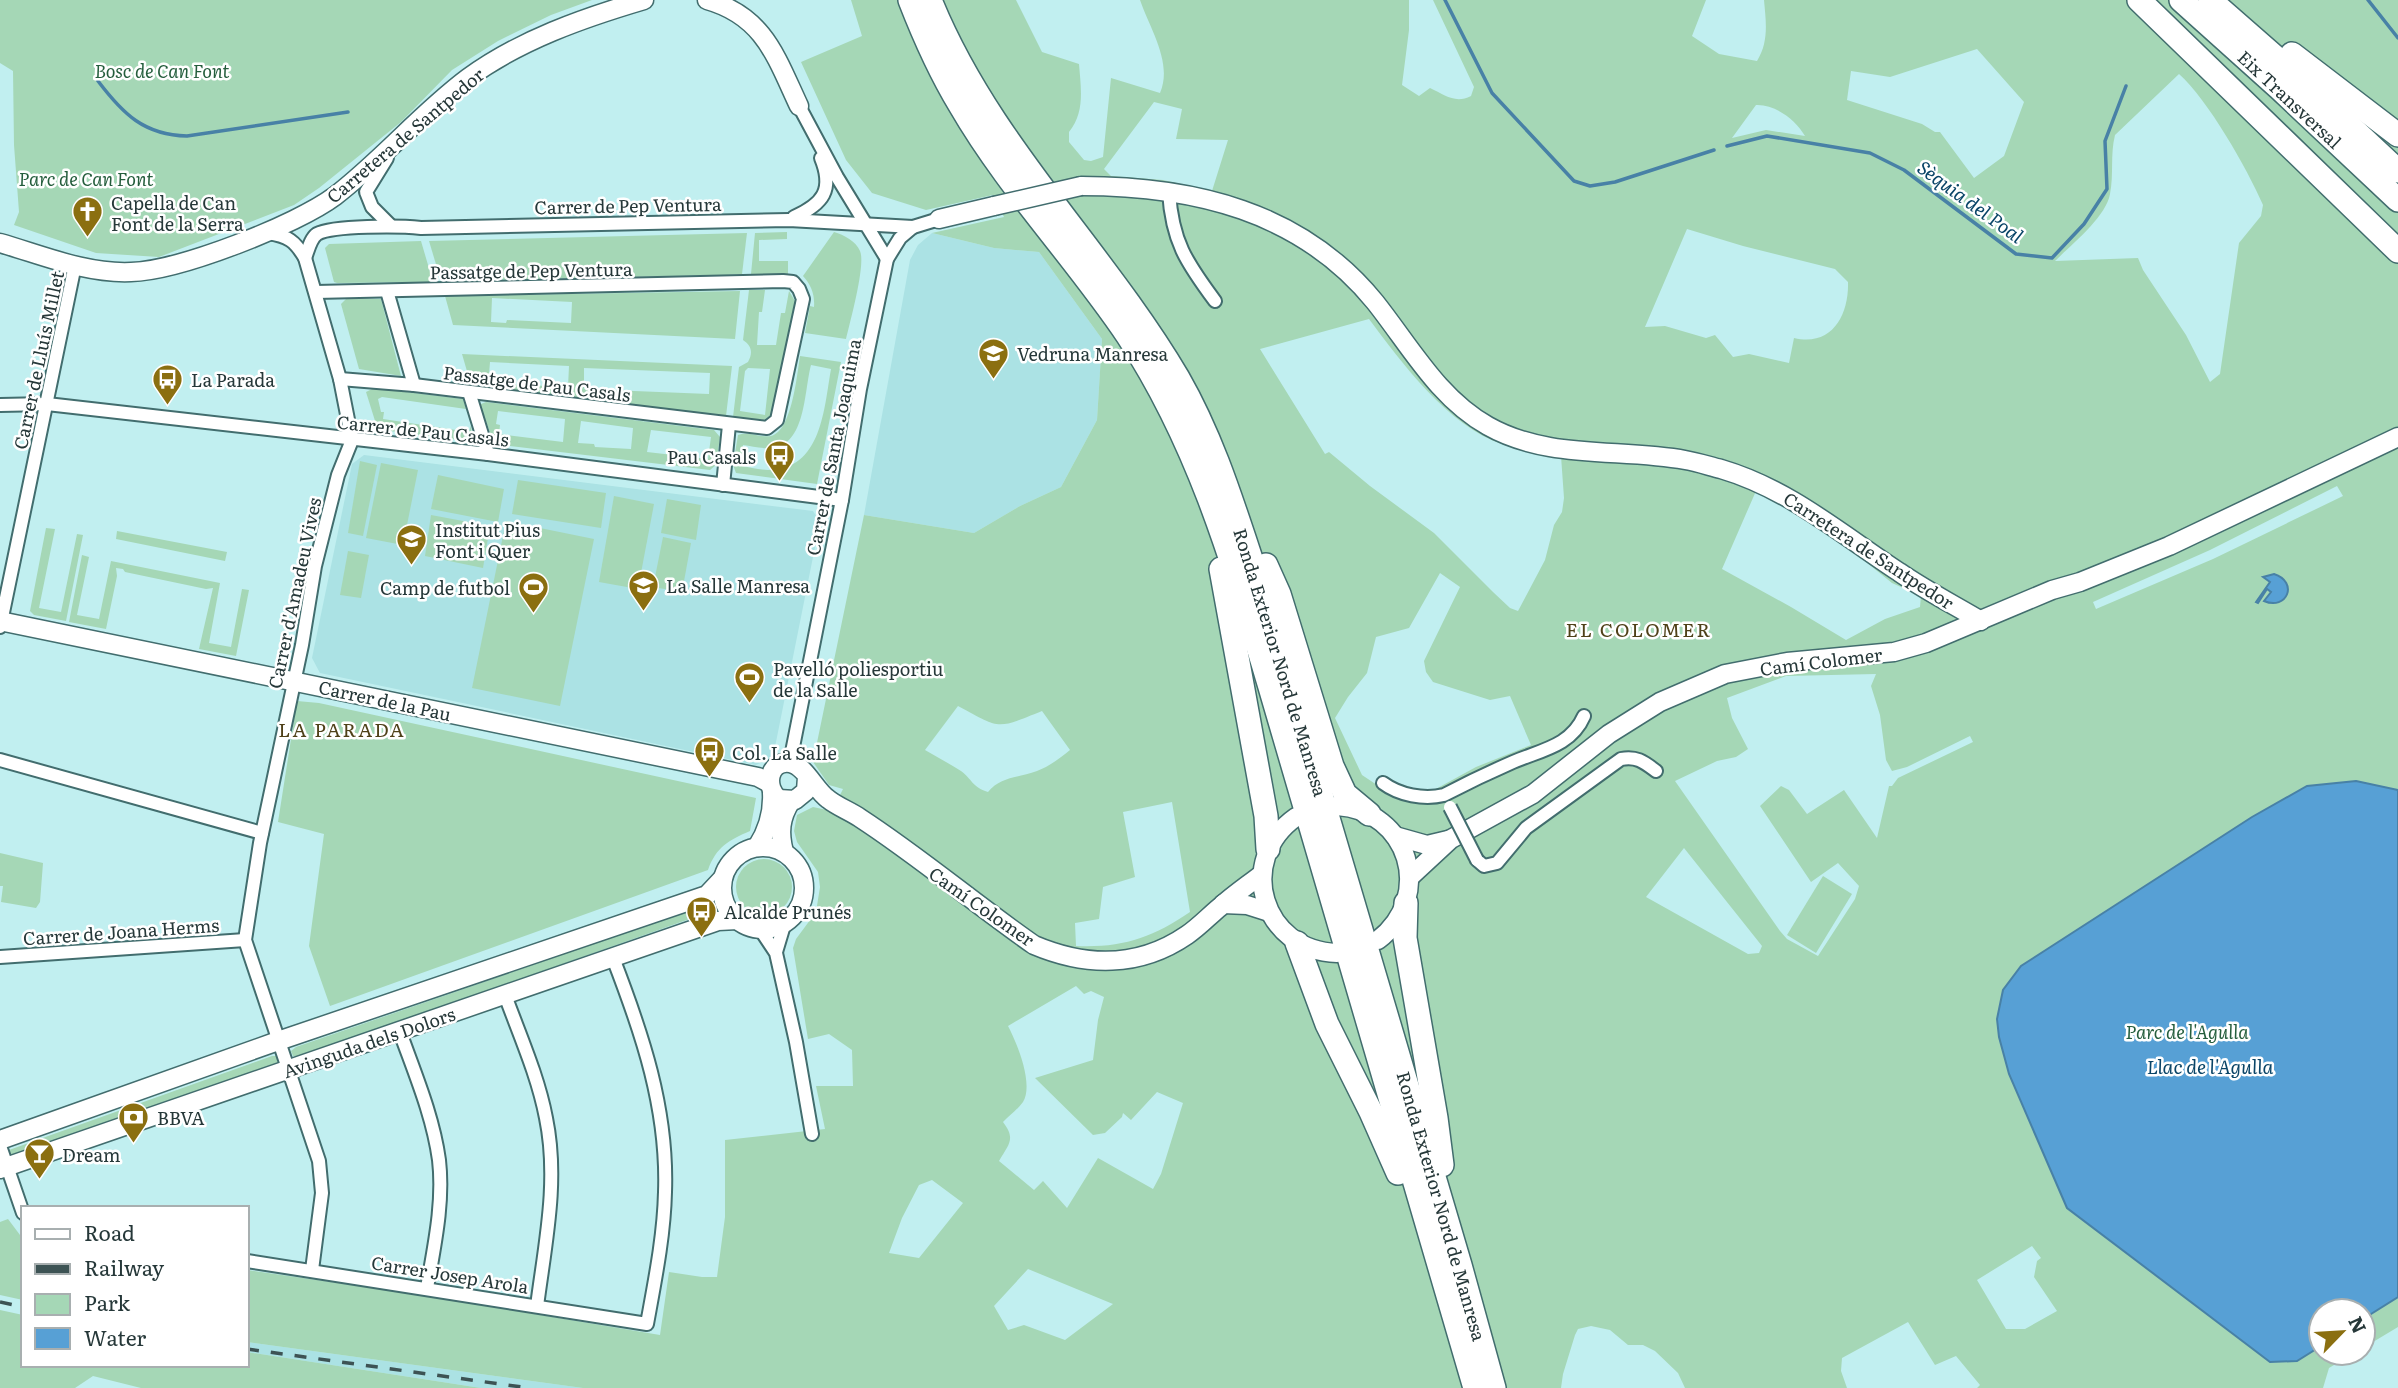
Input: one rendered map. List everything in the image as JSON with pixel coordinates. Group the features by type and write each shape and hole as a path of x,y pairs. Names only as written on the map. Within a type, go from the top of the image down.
{"highway":[{"name":"Ronda Exterior Nord de Manresa","path":"910,0 960,105 1028,204 1094,288 1128,337 1184,434 1213,477 1255,571 1494,1388"},
{"name":"Ronda Exterior Nord de Manresa","path":"930,0 976,94 1011,147 1143,324 1178,379 1201,424 1248,614 1475,1388"},
{"path":"2139,0 2398,251"},
{"name":"Eix Transversal","path":"2181,0 2398,200"},
{"name":"Eix Transversal","path":"2210,0 2398,171"},
{"path":"2229,0 2302,62 2398,135"},
{"path":"1213,477 1279,594 1332,766 1345,794 1369,814"},
{"path":"1213,477 1266,816 1268,849"},
{"path":"1406,903 1405,938 1436,1118 1449,1227"},
{"path":"1297,943 1327,1024 1392,1156 1443,1285"}],"street":[{"name":"Carretera de Santpedor","path":"0,243 75,265 131,272 168,267 264,233 328,201 467,79 498,58 556,31 644,0"},
{"path":"714,1 734,11 763,34 837,177 887,259"},
{"path":"789,220 819,203 825,186 825,169 799,106"},
{"path":"390,225 372,207 366,192 399,141"},
{"name":"Carretera de Santpedor","path":"867,224 913,227 1081,186 1126,186 1232,205 1272,220 1313,244 1348,273 1374,301 1420,364 1462,408 1487,426 1513,438 1551,447 1685,459 1762,484 1824,518 1900,574 1981,621"},
{"path":"1170,192 1171,213 1180,250 1215,301"},
{"name":"Carrer de Pep Ventura","path":"305,258 312,241 321,233 390,225 421,228 789,220 867,224"},
{"name":"Carrer de Santa Joaquima","path":"801,770 792,752 842,500 860,389 887,259 900,238 913,227"},
{"path":"264,233 291,239 305,258 340,379 352,440"},
{"name":"Carrer de Lluís Millet","path":"0,627 75,265"},
{"name":"Passatge de Pep Ventura","path":"316,292 793,282 803,299 777,419 767,429 729,425"},
{"path":"387,291 414,385"},
{"name":"Passatge de Pau Casals","path":"340,379 414,385 729,425"},
{"path":"469,392 488,454"},
{"name":"Carrer de Pau Casals","path":"0,405 47,404 488,454 842,500"},
{"path":"723,485 729,425"},
{"path":"1981,621 2052,590 2080,582 2169,546 2395,439"},
{"name":"Carrer d'Amadeu Vives","path":"312,1270 322,1193 319,1161 245,940 262,833 315,566 338,475 352,440"},
{"name":"Carrer de la Pau","path":"0,621 758,777 771,788"},
{"name":"Camí Colomer","path":"1410,877 1451,839 1533,794 1609,734 1660,702 1725,674 1787,662 1894,652 1926,643 1981,621"},
{"path":"1383,783 1394,791 1447,801 1516,761 1554,747 1578,729 1584,716"},
{"path":"1447,801 1477,860 1484,866 1497,863 1526,828 1621,760 1631,757 1642,760 1656,771"},
{"path":"0,760 262,833"},
{"path":"757,847 766,832 772,806 770,775 775,767 786,763 801,770 806,791 785,810 780,825 784,852"},
{"name":"Camí Colomer","path":"801,770 827,799 860,818 1034,944 1059,955 1103,962 1150,955 1188,935 1262,874"},
{"path":"771,788 779,799 794,800"},
{"name":"Camí Colomer","path":"794,800 827,799"},
{"path":"1336,806 1356,808 1369,814 1395,835 1406,855 1410,877 1406,903 1395,924 1378,940"},
{"path":"1296,817 1280,831 1268,849 1262,874 1263,893 1269,912 1281,929 1297,943 1317,951 1337,954"},
{"name":"Camí Colomer","path":"1395,835 1427,845 1451,839"},
{"path":"785,922 760,929 738,920 725,904 723,878 735,857 757,847 771,847 784,852 797,865 803,887 800,905 785,922 776,943 776,953 796,1042 812,1134"},
{"name":"Avinguda dels Dolors","path":"0,1140 278,1041 707,895 723,878"},
{"path":"1223,904 1248,905 1269,912"},
{"name":"Avinguda dels Dolors","path":"3,1168 718,921 738,920"},
{"path":"760,929 776,953"},
{"name":"Carrer de Joana Herms","path":"0,957 245,940"},
{"name":"Carrer Josep Arola","path":"248,1261 648,1324 660,1252 665,1191 663,1132 656,1090 641,1033 613,958"},
{"path":"506,995 541,1097 550,1141 550,1217 537,1306"},
{"path":"400,1032 423,1095 439,1163 440,1188 427,1289"},
{"path":"0,1146 3,1168 21,1208"}],"shaded area":[{"name":"Vedruna Manresa","path":"932,233 994,248 1039,252 1102,339 1097,420 1061,487 1020,506 974,533 864,515 910,260 918,245"},
{"name":"La Salle Manresa","path":"364,455 813,511 820,522 773,757 756,765 320,673 312,658 352,464"},
{"path":"248,1342 583,1388 481,1388 248,1352"}],"green space":[{"path":"0,0 592,0 551,15 498,41 452,70 401,122 294,205 159,257 96,253 14,225 19,212 14,145 13,71 0,63"},
{"name":"Parc de l'Agulla","path":"851,0 1016,0 1042,52 1079,64 1080,108 1069,132 1069,142 1084,160 1091,161 1103,157 1111,78 1160,93 1164,70 1162,58 1140,0 1409,0 1409,30 1402,85 1419,96 1430,88 1450,98 1460,99 1471,96 1474,87 1433,0 1706,0 1692,36 1719,54 1757,61 1765,39 1764,0 2398,0 2398,1327 2377,1340 2377,1297 2307,1297 2307,1367 2331,1367 2323,1388 1977,1388 1980,1385 1956,1356 1935,1365 1908,1322 1842,1358 1841,1371 1847,1388 1685,1388 1678,1373 1655,1351 1643,1345 1628,1345 1610,1330 1591,1326 1578,1329 1575,1335 1561,1388 583,1388 248,1342 248,1270 415,1294 660,1335 669,1272 717,1277 725,1217 725,1140 825,1129 816,1086 853,1086 852,1050 829,1034 808,1039 793,948 796,939 816,912 820,887 818,872 797,842 794,831 797,815 813,807 832,811 843,789 829,785 813,762 864,515 974,533 1020,506 1061,487 1097,420 1102,339 1039,252 994,248 932,233 1004,217 993,195 926,210 872,193 846,160 801,62 862,36","holes":["1977,49 2024,102 2004,156 1974,178 1940,132 1847,100 1851,71 1890,77","2179,74 2202,100 2226,135 2263,205 2261,216 2239,243 2220,374 2210,382 2186,335 2143,270 2138,258 2055,261 2087,230 2107,203 2111,187 2115,135","1154,102 1182,109 1176,139 1228,140 1212,191 1163,180 1111,176 1104,169","1756,105 1770,107 1784,114 1805,136 1766,130 1732,138","1687,229 1835,269 1848,282 1845,306 1836,326 1819,338 1794,338 1789,363 1749,354 1733,357 1715,335 1706,338 1665,326 1645,327","1369,319 1411,373 1463,423 1482,436 1502,444 1561,456 1564,498 1562,512 1554,525 1545,560 1518,611 1510,608 1434,533 1329,452 1325,454 1260,349","2337,486 2343,496 2213,559 2096,609 2093,602 2210,550","1756,491 1819,524 1892,583 1921,596 1920,607 1885,619 1846,640 1722,569","1440,573 1460,587 1424,661 1426,672 1433,682 1490,700 1510,696 1531,745 1476,767 1434,790 1423,793 1411,791 1386,777 1380,787 1362,775 1335,718 1367,673 1376,637 1409,628","1876,674 1871,686 1880,715 1886,760 1892,771 1907,767 1970,736 1973,742 1898,778 1889,786 1877,838 1844,790 1807,814 1789,790 1781,786 1760,806 1811,882 1838,863 1859,886 1855,899 1818,956 1787,939 1780,931 1675,781 1717,761 1736,757 1748,749 1732,718 1727,698 1786,676","958,706 998,724 1006,724 1042,711 1070,750 1046,767 1004,780 988,792 975,785 961,771 925,750","1172,802 1190,912 1163,929 1136,939 1108,945 1076,946 1075,923 1099,919 1103,887 1135,877 1123,812","1684,848 1762,946 1759,953 1748,954 1646,897","1076,986 1084,994 1091,991 1104,997 1093,1060 1035,1078 1093,1135 1105,1133 1123,1113 1131,1120 1157,1092 1183,1103 1161,1174 1153,1189 1098,1158 1067,1208 1043,1181 1034,1190 999,1161 1010,1137 1003,1122 1023,1102 1027,1085 1023,1064 1008,1026","932,1180 963,1203 919,1258 889,1253 902,1218 919,1185","2032,1246 2041,1258 2037,1261 2034,1277 2057,1311 2025,1329 2006,1329 1977,1280","1028,1269 1113,1304 1065,1340 1024,1325 1008,1330 994,1306"]},
{"path":"787,232 787,239 759,240 759,261 788,261 788,274 751,274 755,233"},
{"path":"834,232 853,241 861,258 857,294 846,339 805,333 810,306 814,307 814,302 812,290 803,276"},
{"path":"747,233 742,274 727,275 441,281 429,241"},
{"path":"421,241 433,282 337,283 334,282 325,248 329,244"},
{"path":"749,290 765,290 762,312 759,312 757,345 776,345 781,313 785,313 789,291 795,301 772,414 764,420 733,417 739,367 748,362 751,353 750,347 743,340","holes":["748,368 770,369 765,415 740,411 745,371"]},
{"path":"740,291 735,339 453,325 445,296","holes":["492,298 572,302 571,323 507,320 506,323 491,322"]},
{"path":"347,298 381,299 401,376 359,369 341,304"},
{"path":"462,354 732,366 726,416 495,388 505,384 568,387 569,366 490,362 488,387 471,385","holes":["584,368 710,373 709,394 584,389"]},
{"path":"800,356 841,362 817,484 736,473 733,465 738,435 771,436 784,424 789,414","holes":["811,365 831,369 817,434 800,460 786,467 768,470 741,466 743,445 771,448 782,445 791,438 802,416"]},
{"path":"374,388 463,399 466,409 382,397 378,399 381,412 384,412 383,419 469,432 471,425 472,437 467,441 382,430 376,424 366,392"},
{"path":"486,402 714,430 720,437 716,465 710,470 494,444 481,404","holes":["498,411 565,419 563,442 499,434 500,425 496,424","581,421 633,428 631,449 578,443","651,430 711,437 708,459 647,452"]},
{"path":"360,461 377,465 363,536 348,533"},
{"path":"381,463 418,470 403,545 366,538"},
{"path":"438,475 504,489 498,522 431,509"},
{"path":"518,480 606,493 601,528 512,514"},
{"path":"614,496 654,504 638,589 599,582"},
{"path":"667,499 701,505 696,540 661,533"},
{"path":"431,515 490,526 483,568 425,556"},
{"name":"Camp de futbol","path":"506,521 594,539 560,706 472,688"},
{"path":"46,528 55,529 39,608 61,612 77,534 83,535 66,621 34,615 30,611"},
{"path":"117,531 227,552 225,561 116,539"},
{"path":"663,537 691,543 682,592 653,587"},
{"path":"348,551 369,555 361,598 340,595"},
{"path":"82,555 89,557 77,615 99,619 111,561 220,583 209,643 231,647 242,589 249,590 236,656 199,649 213,588 206,589 125,572 123,569 116,568 117,576 106,629 69,622"},
{"path":"297,701 319,703 756,798 750,831 724,845 715,855 708,870 330,1006 309,946 324,834 278,822"},
{"path":"0,853 43,863 40,902 36,908 1,902 3,886 0,886"},
{"path":"758,859 770,859 784,867 792,881 790,898 784,907 770,915 758,915 741,903 736,893 736,881 748,864"},
{"path":"1823,876 1852,894 1816,953 1787,935"},
{"path":"712,903 718,904 719,907 300,1057 293,1056 291,1051 296,1047"},
{"path":"276,1056 278,1061 275,1065 18,1155 11,1155 9,1150"},
{"path":"8,1219 21,1236 21,1300 0,1295 0,1222"},
{"path":"0,1310 21,1315 21,1367 248,1367 248,1352 481,1388 141,1388 93,1376 75,1388 0,1388"}],"water":[{"path":"2274,574 2286,583 2288,589 2284,599 2272,603 2264,601 2271,592 2267,589 2258,603 2256,602 2270,582 2263,577"},
{"name":"Llac de l'Agulla","path":"2356,781 2398,790 2398,1297 2377,1310 2377,1297 2307,1297 2307,1355 2297,1361 2270,1362 2067,1208 2009,1074 1997,1019 2003,990 2021,966 2252,817 2307,786"}],"waterway":[{"name":"Sèquia del Poal","path":"1445,0 1492,93 1574,181 1590,186 1615,182 1714,150"},
{"name":"Sèquia del Poal","path":"2368,0 2398,38"},
{"path":"98,81 126,113 147,127 172,135 187,136 348,112"},
{"name":"Sèquia del Poal","path":"1727,146 1767,136 1870,153 1904,170 2016,254 2052,258 2084,224 2107,189 2105,141 2126,86"}],"railway":[{"path":"0,1302 21,1307"},
{"path":"248,1349 529,1388"}],"place":[{"name":"Capella de Can Font de la Serra","path":"88,239"},
{"name":"Vedruna Manresa","path":"994,380"},
{"name":"La Parada","path":"168,406"},
{"name":"Pau Casals","path":"779,483"},
{"name":"Institut Pius Font i Quer","path":"412,566"},
{"name":"La Salle Manresa","path":"643,612"},
{"name":"Camp de futbol","path":"533,614"},
{"name":"Pavelló poliesportiu de la Salle","path":"750,705"},
{"name":"Col. La Salle","path":"709,779"},
{"name":"Alcalde Prunés","path":"701,938"},
{"name":"BBVA","path":"134,1144"},
{"name":"Dream","path":"39,1181"}],"district":[{"name":"EL COLOMER","path":"1639,629"},
{"name":"LA PARADA","path":"342,729"}],"park label":[{"name":"Bosc de Can Font","path":"162,70"},
{"name":"Parc de Can Font","path":"86,178"}]}
